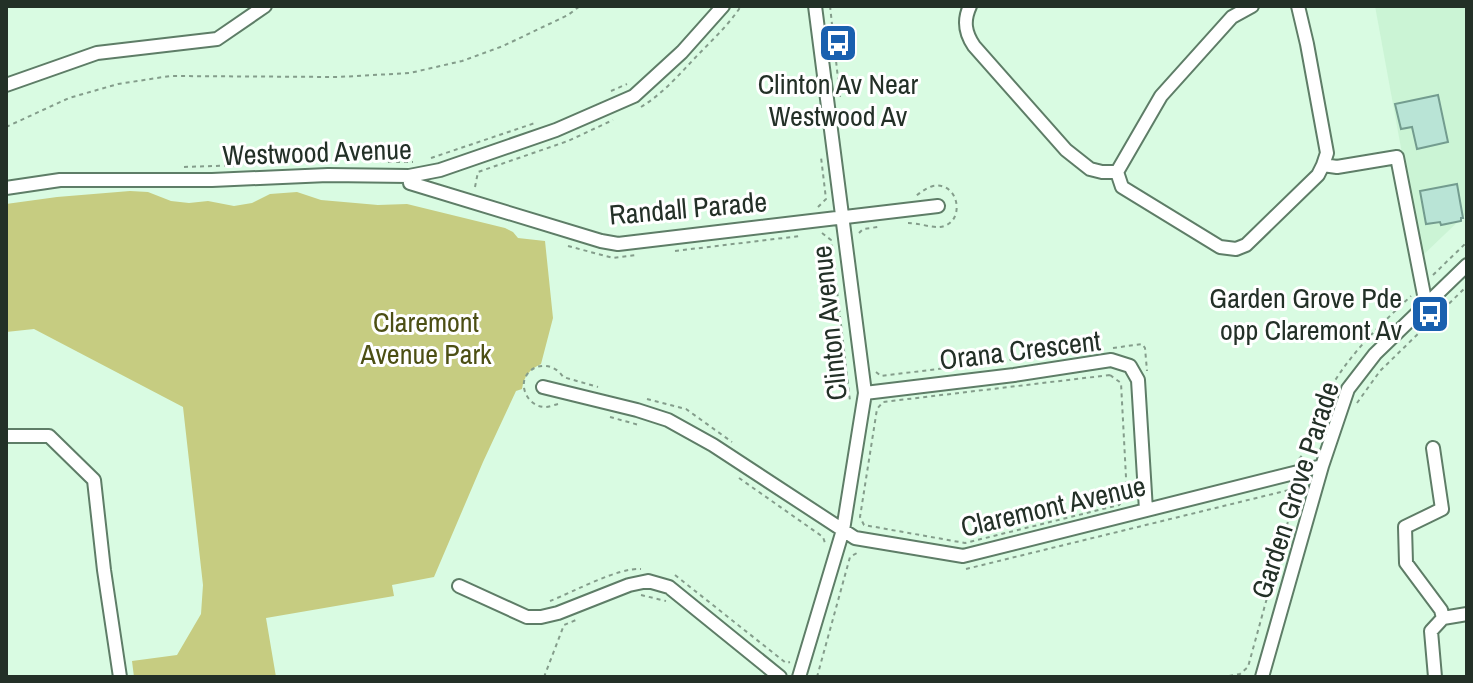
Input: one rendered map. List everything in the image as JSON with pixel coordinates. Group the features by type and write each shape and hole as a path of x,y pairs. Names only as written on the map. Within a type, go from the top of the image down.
{"street":[{"path":"6,85 97,53 217,39 265,6"},
{"name":"Westwood Avenue","path":"6,188 60,180 409,176 440,170 556,130 634,96 682,52 723,6"},
{"name":"Clinton Avenue","path":"799,677 843,530 865,393 815,6"},
{"path":"970,6 965,21 968,38 994,69 1066,150 1090,169 1117,172"},
{"path":"1252,6 1231,11 1161,96 1117,172 1122,187 1220,247 1236,249 1260,233 1318,175 1327,153 1298,6"},
{"path":"1323,165 1337,167 1397,157 1426,305"},
{"name":"Randall Parade","path":"409,176 410,183 439,193 618,244 938,206"},
{"name":"Garden Grove Parade","path":"1262,677 1322,466 1348,389 1375,354 1467,265"},
{"name":"Orana Crescent","path":"865,393 1111,360 1130,366 1138,380 1146,510"},
{"name":"Claremont Avenue","path":"543,387 668,420 713,445 855,538 963,556 1322,466"},
{"path":"6,436 49,436 94,480 120,677"},
{"path":"1433,448 1442,509 1405,527 1406,563 1441,610 1443,618"},
{"path":"459,586 527,617 541,617 648,581 669,587 780,677"},
{"path":"1435,677 1431,631 1443,618 1467,614"}],"path":[{"path":"6,127 69,98 118,84 170,76 338,77 410,73 462,61 503,46 568,15 580,6"},
{"path":"830,6 840,95"},
{"path":"609,92 635,81"},
{"path":"380,162 422,161 542,121"},
{"path":"819,207 826,199 821,156"},
{"path":"184,167 240,165"},
{"path":"474,191 478,172 488,168"},
{"path":"906,197 917,196 937,185 952,194 957,203 953,219 939,228 908,223"},
{"path":"857,235 863,229 878,227"},
{"path":"822,233 831,240 851,407"},
{"path":"665,252 800,236"},
{"path":"568,246 613,258 639,255"},
{"path":"1355,410 1380,371 1467,286"},
{"path":"1299,459 1307,451 1324,398 1335,379 1355,351 1381,324"},
{"path":"1104,349 1142,344 1147,370"},
{"path":"872,369 881,376 1075,352"},
{"path":"558,404 544,407 530,401 523,387 530,372 545,366 552,367 560,371 563,377 599,387"},
{"path":"1110,375 1121,383 1127,496 1119,505 965,543 864,525 860,517 877,409 883,402 1110,375"},
{"path":"641,398 686,409 734,443"},
{"path":"599,414 639,425"},
{"path":"736,476 823,537 826,547"},
{"path":"955,567 967,569 1289,490 1295,496 1248,667 1240,674 1223,677"},
{"path":"817,677 850,557 859,551"},
{"path":"551,601 622,572 636,568 649,569"},
{"path":"670,574 678,577 786,663 794,660"},
{"path":"637,594 667,601"},
{"path":"544,677 564,625 579,619"}],"shaded area":[{"path":"1375,6 1467,6 1467,213 1421,257"}],"green space":[{"name":"Claremont Avenue Park","path":"130,191 148,192 171,201 208,201 234,206 252,203 270,194 297,192 321,200 407,204 505,228 518,238 545,241 553,318 541,364 530,371 522,389 516,391 434,577 392,585 394,596 266,618 276,677 134,677 132,661 177,655 201,614 203,585 183,407 34,329 6,332 6,204"}],"building":[{"path":"1438,95 1448,142 1417,149 1412,127 1401,129 1395,104"},
{"path":"1457,184 1461,221 1426,224 1420,191"}],"place":[{"name":"Clinton Av Near Westwood Av","path":"838,43"},
{"name":"Garden Grove Pde opp Claremont Av","path":"1430,314"}]}
